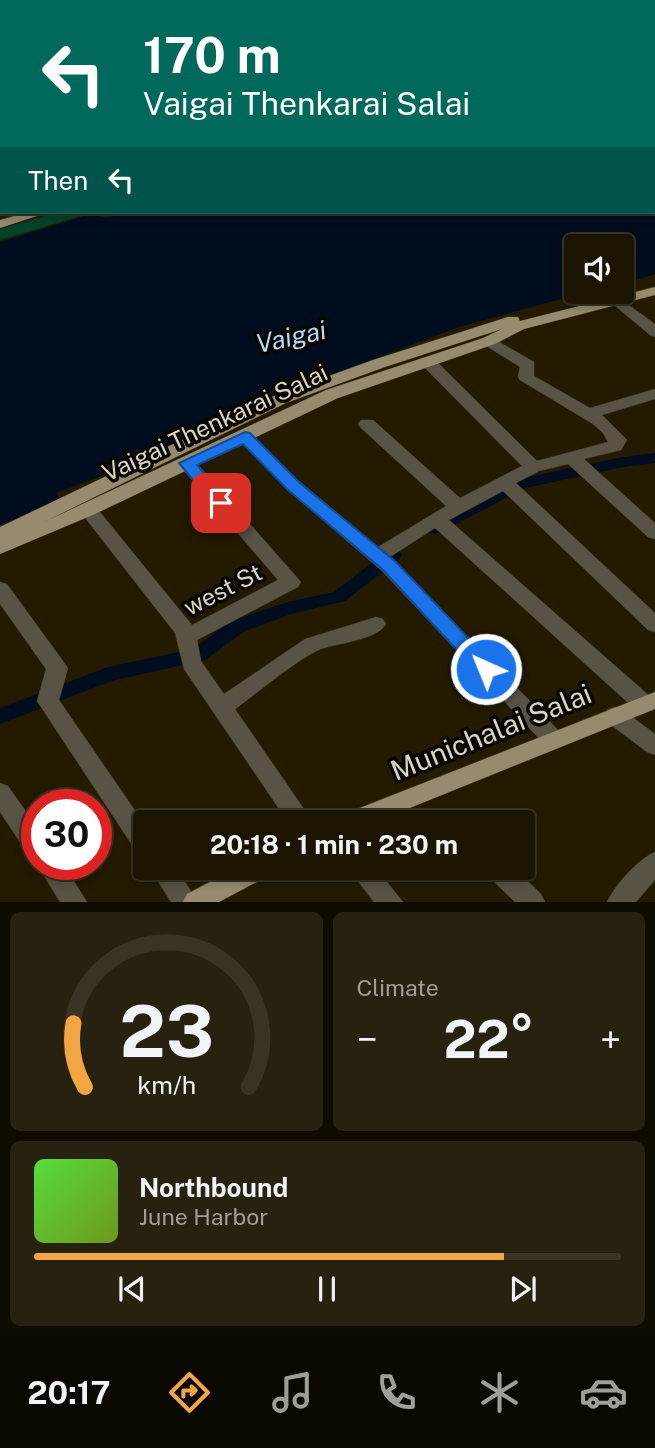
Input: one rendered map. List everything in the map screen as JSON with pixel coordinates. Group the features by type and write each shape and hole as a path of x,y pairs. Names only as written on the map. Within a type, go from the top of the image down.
{"main road":[{"path":"0,224 35,214"},
{"name":"Vaigai Thenkarai Salai","path":"634,289 655,281"},
{"name":"Vaigai Thenkarai Salai","path":"634,293 655,291"},
{"name":"Vaigai Thenkarai Salai","path":"0,534 65,507 249,414 319,385 564,304"},
{"name":"Vaigai Thenkarai Salai","path":"0,548 88,510 332,394 489,341 519,326 591,304"},
{"name":"Munichalai Salai","path":"380,810 650,702"},
{"path":"196,902 223,896 244,880"}],"street":[{"path":"629,304 655,332"},
{"path":"382,561 442,524 459,507 511,488 533,467 581,465 615,446 618,440 614,433 587,414 536,386 526,377 528,365 489,341"},
{"path":"427,361 533,467"},
{"path":"587,414 655,394"},
{"path":"367,424 459,507"},
{"path":"245,437 294,486 382,561 554,740"},
{"name":"west St","path":"187,463 291,582 189,650"},
{"path":"581,465 655,533"},
{"path":"511,488 655,625"},
{"path":"88,510 185,631 189,650 222,707 293,810"},
{"path":"442,524 650,702"},
{"path":"0,589 57,668 48,696 133,826"},
{"path":"222,707 312,644 354,634 376,624"},
{"path":"615,716 655,746"},
{"path":"4,805 21,826"},
{"path":"620,902 655,863"},
{"path":"60,880 74,902"},
{"path":"170,880 185,902"},
{"path":"371,880 390,902"},
{"path":"509,880 532,902"}],"green space":[{"path":"52,214 84,215 0,240 0,229"}],"water":[{"name":"Vaigai","path":"91,214 105,218 124,214 655,214 655,274 634,280 634,234 564,234 564,298 459,327 245,407 108,480 104,475 56,493 62,500 0,525 0,242"}],"waterway":[{"path":"433,529 520,484 623,462 655,458"},
{"path":"0,716 108,674 198,655 238,626 288,608 339,597 393,555"}],"route":[{"path":"221,503 187,463 245,437 294,486 389,566 486,669"}]}
